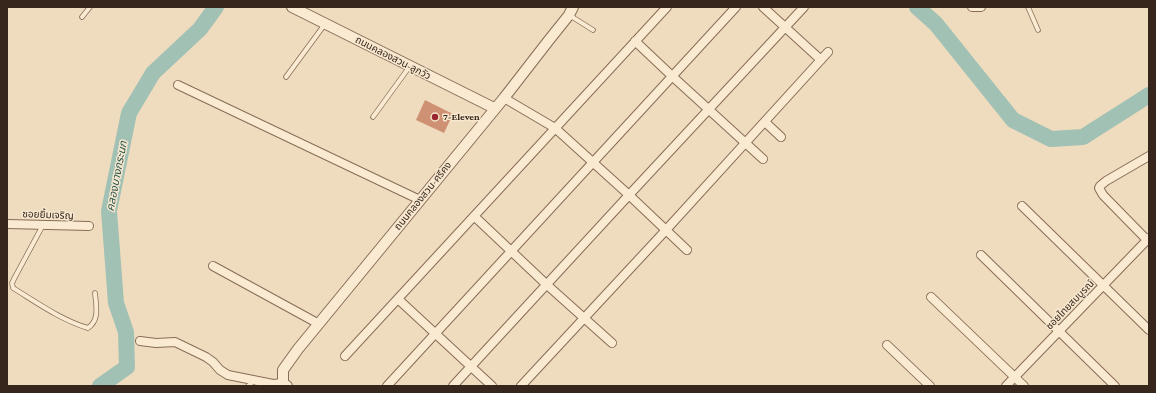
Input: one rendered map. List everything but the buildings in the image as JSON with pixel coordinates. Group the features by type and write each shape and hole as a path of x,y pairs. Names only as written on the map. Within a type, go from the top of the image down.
{"street":[{"name":"ถนนคลองสวน-ลูกวัว","path":"292,7 494,108"},
{"path":"345,356 667,7"},
{"path":"387,386 736,7"},
{"path":"763,7 820,60"},
{"path":"453,386 804,7"},
{"path":"972,7 981,7"},
{"name":"ถนนคลองสวน-ศรีคง","path":"285,384 283,370 298,349 494,108 504,98 571,11"},
{"path":"635,42 763,159"},
{"path":"521,386 828,52"},
{"path":"178,85 420,200"},
{"path":"504,98 555,128 687,250"},
{"path":"765,122 781,136"},
{"path":"1148,239 1103,195 1099,188 1106,180 1149,156"},
{"path":"1022,206 1149,330"},
{"path":"474,216 546,284 612,343"},
{"name":"ซอยยิ้มเจริญ","path":"7,224 89,226"},
{"name":"ซอยไทยสมบูรณ์","path":"1006,386 1148,239"},
{"path":"982,254 1115,386"},
{"path":"213,266 319,324"},
{"path":"931,297 1024,386"},
{"path":"398,299 492,386"},
{"path":"140,341 182,344 206,357 222,372 228,375 273,384 285,384"},
{"path":"887,345 930,386"}],"lane":[{"path":"82,17 90,7"},
{"path":"1028,7 1038,30"},
{"path":"571,11 593,30"},
{"path":"286,77 325,23"},
{"path":"374,116 410,66"},
{"path":"44,225 12,283 13,288 52,311 88,328 92,325 96,314 95,293"},
{"path":"248,386 255,380"}],"waterway":[{"name":"คลองบางกระนก","path":"100,386 127,367 126,332 116,303 109,211 129,113 153,73 200,29 216,7"},
{"path":"917,7 936,24 1013,120 1051,139 1083,137 1149,95"}],"place":[{"name":"7-Eleven","path":"435,117"}]}
